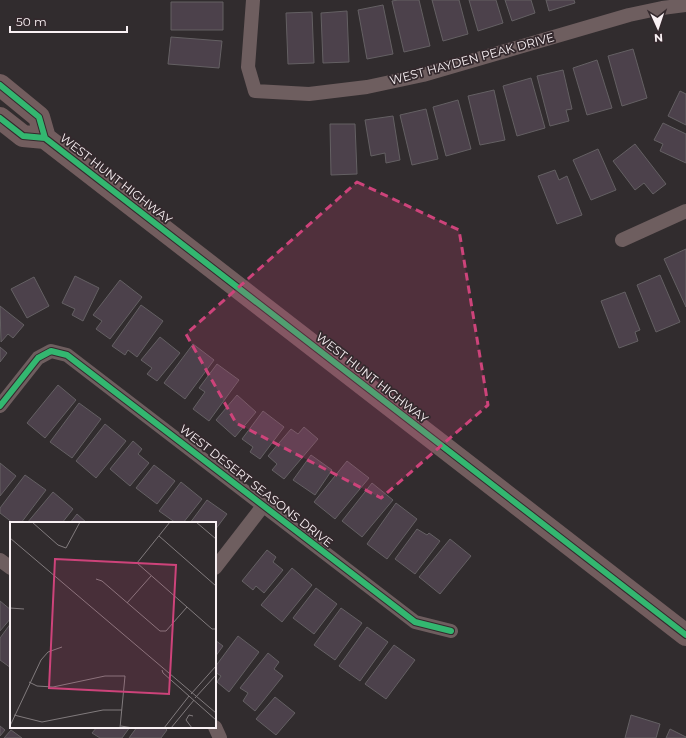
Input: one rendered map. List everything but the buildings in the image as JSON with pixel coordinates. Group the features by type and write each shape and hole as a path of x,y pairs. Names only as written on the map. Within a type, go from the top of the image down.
{"main road":[{"name":"WEST HUNT HIGHWAY","path":"0,85 39,117 45,138"},
{"name":"WEST HUNT HIGHWAY","path":"0,118 24,136 45,138 686,635"}],"street":[{"name":"WEST HAYDEN PEAK DRIVE","path":"253,0 248,67 255,91 309,94 367,87 423,75 629,15 662,8 686,6"},
{"path":"622,240 686,211"},
{"name":"WEST DESERT SEASONS DRIVE","path":"0,406 38,358 50,351 67,355 415,622 451,631"},
{"path":"216,567 263,506"},
{"path":"0,560 10,567"},
{"path":"215,728 220,738"}],"highlighted area":[{"path":"357,182 459,230 488,405 381,498 236,423 186,334"}],"cycle path":[{"path":"0,85 39,117 45,138"},
{"path":"0,118 23,136 45,138 686,635"},
{"path":"0,406 38,358 51,351 67,355 415,622 451,631"}]}
